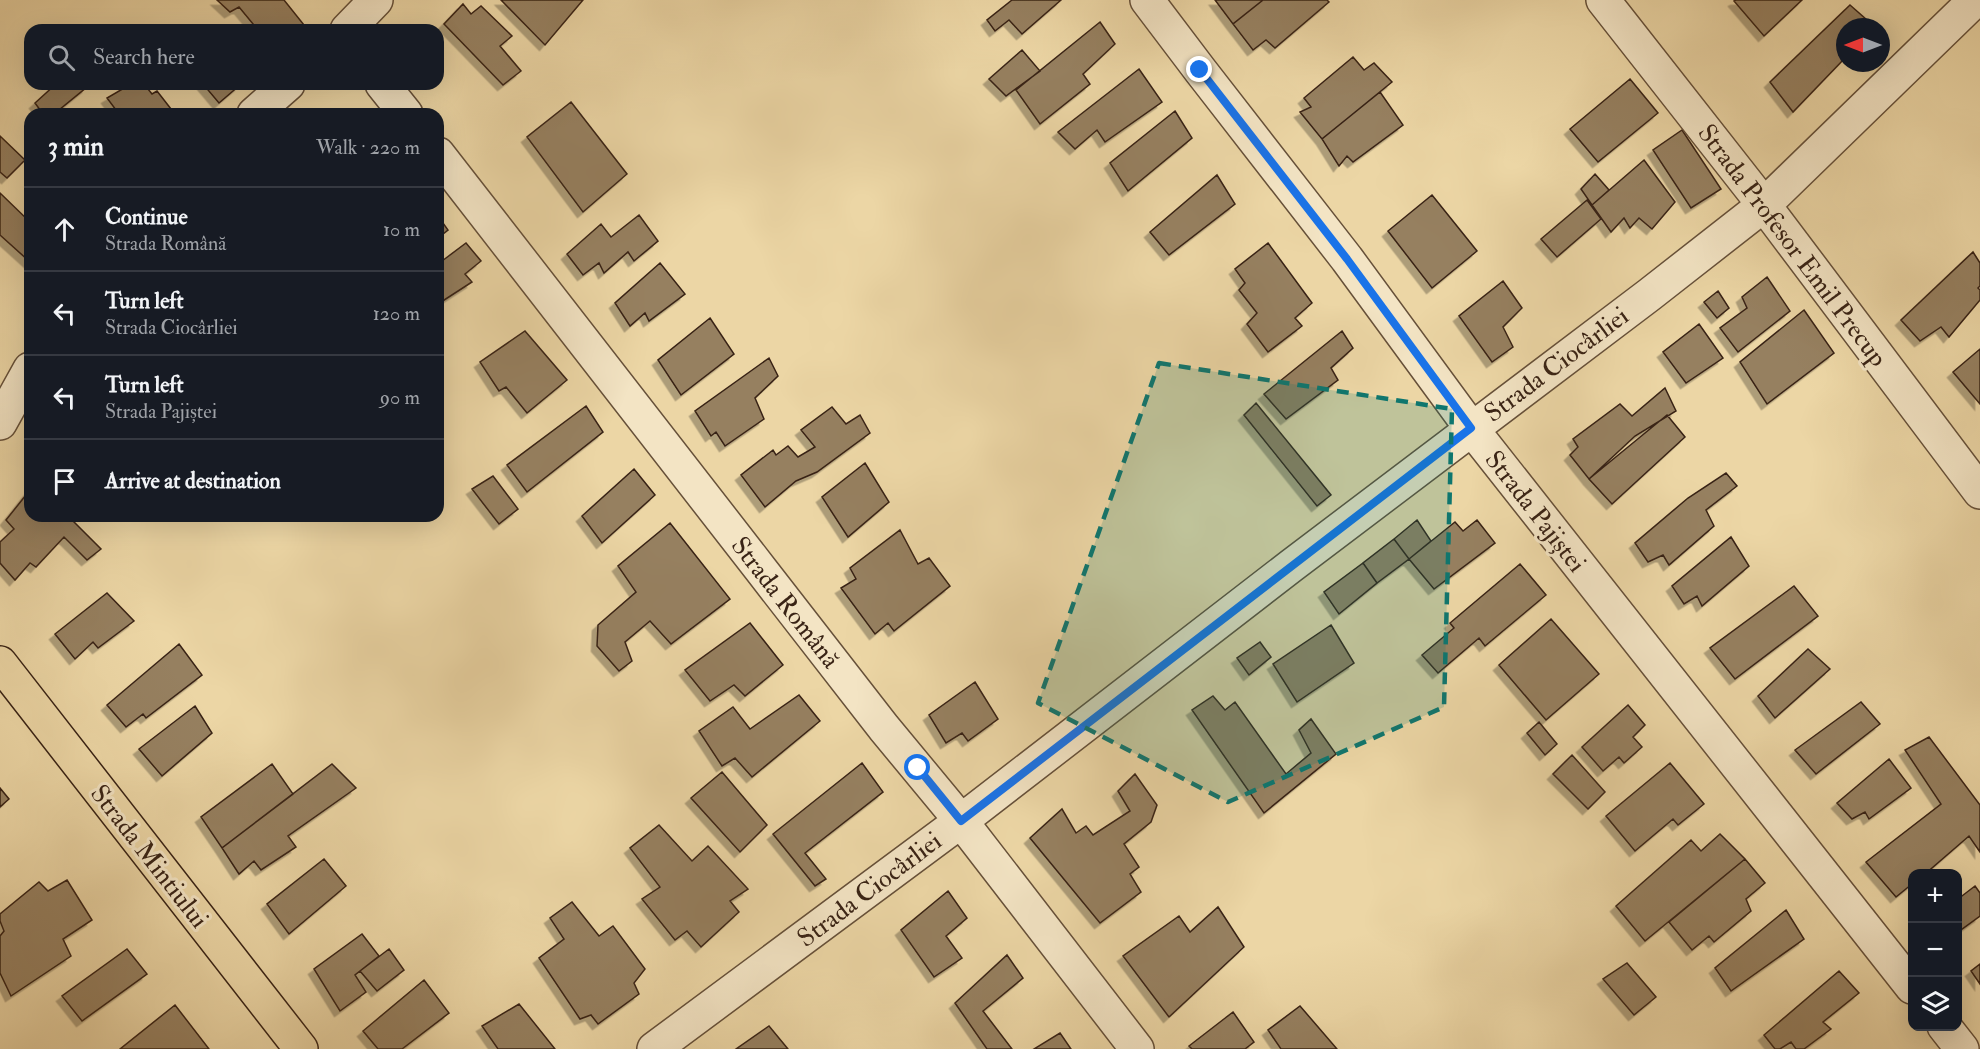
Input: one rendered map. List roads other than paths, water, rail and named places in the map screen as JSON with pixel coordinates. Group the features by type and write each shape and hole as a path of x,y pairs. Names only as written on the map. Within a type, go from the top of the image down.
{"main road":[{"name":"Strada Mintiului","path":"0,663 301,1049"}],"street":[{"path":"353,24 376,0"},
{"name":"Strada Pajiștei","path":"1147,0 1347,259 1471,428 1908,982"},
{"name":"Strada Profesor Emil Precup","path":"1603,0 1764,205 1980,492"},
{"name":"Strada Ciocârliei","path":"654,1049 961,821 1764,205 1975,0"},
{"path":"261,108 281,90"},
{"path":"387,90 401,108"},
{"name":"Strada Română","path":"444,162 1137,1049"},
{"path":"0,423 24,380"},
{"path":"1948,1031 1962,1049"}]}
